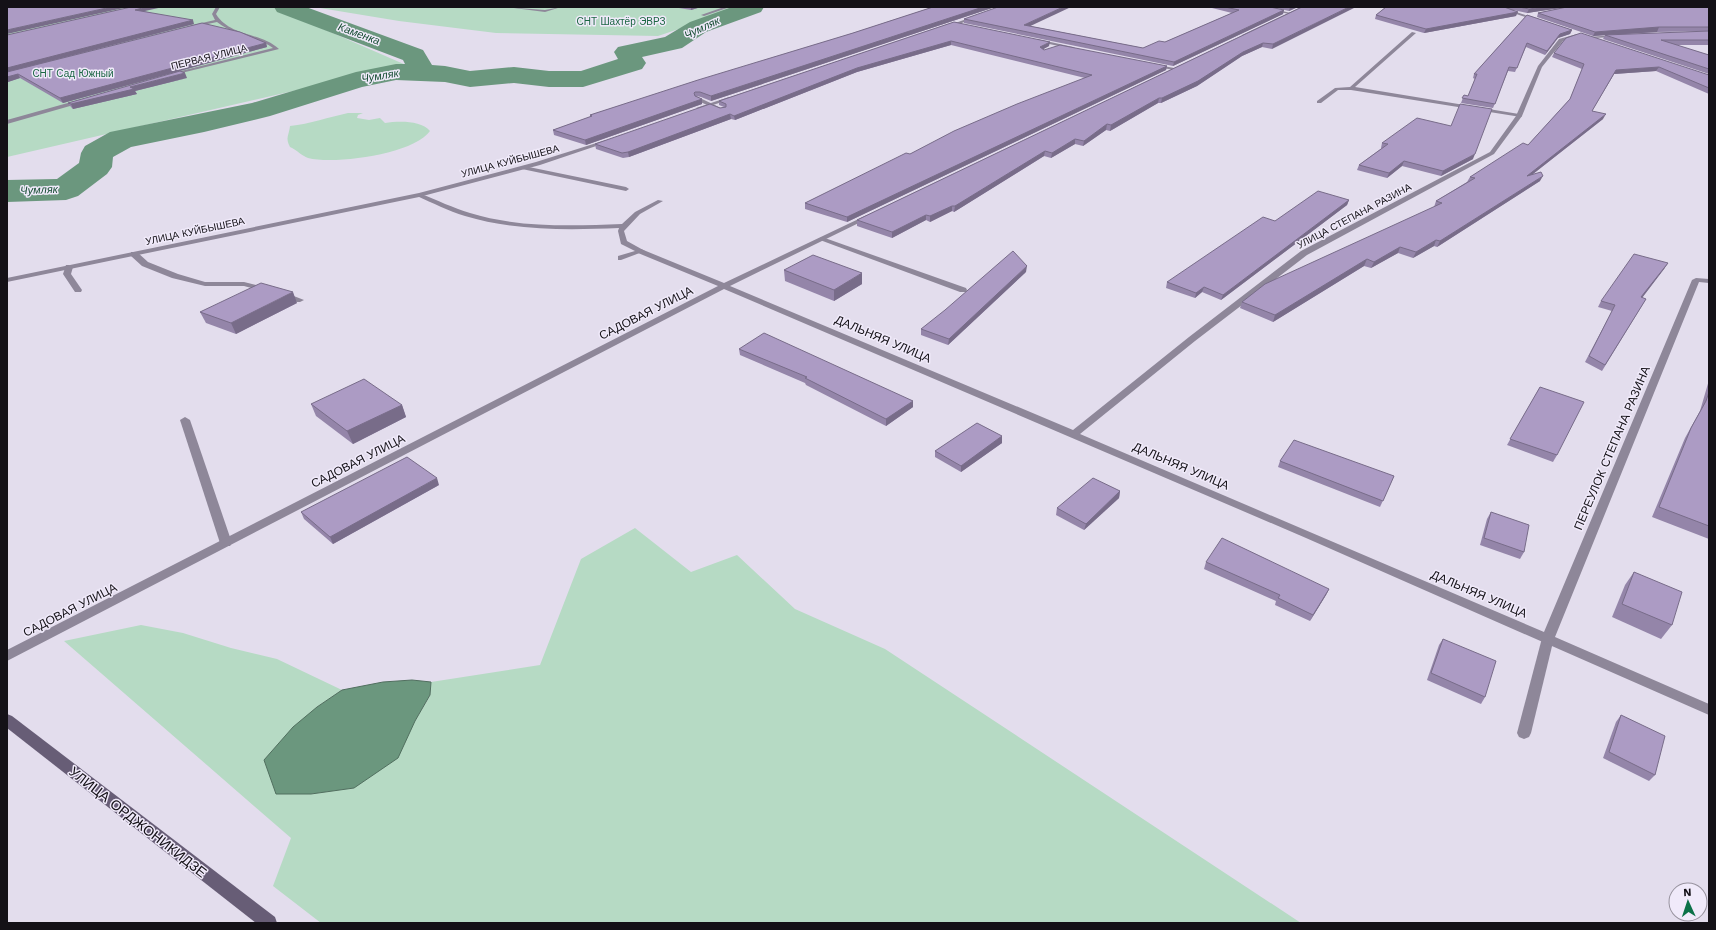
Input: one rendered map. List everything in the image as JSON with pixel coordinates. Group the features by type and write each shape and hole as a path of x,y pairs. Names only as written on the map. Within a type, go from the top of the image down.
{"main road":[{"name":"УЛИЦА ОРДЖОНИКИДЗЕ","path":"7,720 270,923"}],"street":[{"path":"187,28 216,20 214,14 218,7"},
{"path":"508,7 545,11 559,7"},
{"path":"703,15 728,7"},
{"path":"1259,7 1289,13"},
{"path":"1239,38 1304,7"},
{"path":"1497,7 1541,21"},
{"path":"942,28 984,14"},
{"path":"1528,17 1541,14"},
{"name":"ПЕРВАЯ УЛИЦА","path":"169,76 276,49 271,44 232,30 216,20"},
{"path":"957,24 971,27"},
{"path":"1568,30 1605,42"},
{"path":"1351,88 1414,33"},
{"path":"1586,36 1620,36"},
{"name":"УЛИЦА СТЕПАНА РАЗИНА","path":"1074,434 1192,339 1304,253 1492,154 1519,116 1540,67 1561,40 1586,36"},
{"path":"1030,39 1082,50"},
{"path":"1049,50 1059,45"},
{"path":"1144,63 1178,67 1160,76"},
{"path":"1319,102 1337,90 1351,88 1519,116"},
{"path":"695,110 740,95"},
{"path":"7,122 92,98"},
{"path":"698,99 723,110"},
{"name":"УЛИЦА КУЙБЫШЕВА","path":"7,280 419,195 566,156 616,138"},
{"path":"524,168 626,189"},
{"path":"419,195 467,215 511,224 573,228 624,226 628,220 642,210 660,201"},
{"name":"САДОВАЯ УЛИЦА","path":"7,656 724,286 880,211"},
{"name":"ДАЛЬНЯЯ УЛИЦА","path":"624,226 621,231 624,242 641,251 1074,434 1548,638 1709,710"},
{"path":"822,239 964,290"},
{"path":"621,258 641,251"},
{"path":"134,254 145,264 183,278 206,284 244,284 300,300"},
{"path":"69,268 67,274 78,290"},
{"name":"ПЕРЕУЛОК СТЕПАНА РАЗИНА","path":"1548,638 1696,280 1709,281"},
{"path":"185,420 226,542"},
{"path":"1524,733 1548,638"}],"green space":[{"name":"СНТ Сад Южный","path":"7,7 273,7 406,65 7,157"},
{"name":"СНТ Шахтёр ЭВРЗ","path":"314,7 744,7 658,36 496,33 399,21"},
{"path":"348,113 363,113 358,115 357,118 369,120 380,118 385,123 415,123 426,127 430,131 421,139 408,146 373,156 354,159 320,160 308,158 290,147 288,139 290,126"},
{"path":"635,528 691,572 737,555 795,609 885,649 1301,923 321,923 273,886 291,838 64,641 141,625 183,633 231,648 277,659 342,690 317,707 276,794 311,794 354,788 415,721 430,696 431,682 540,665 581,559"}],"shaded area":[{"path":"412,680 431,682 430,695 415,721 398,758 354,788 311,794 276,794 264,760 293,727 317,707 342,690 383,682"}],"building":[{"path":"7,7 111,7 7,30"},
{"path":"131,7 146,7 135,10 193,20 7,68 7,35"},
{"path":"933,7 983,7 711,96 700,92 695,92 695,96 702,99 585,140 553,130 592,116 590,115 698,80"},
{"path":"998,7 1063,7 1024,25 1143,48 1159,41 1165,42 1239,10 1225,7 1270,7 1284,10 1174,62 964,19"},
{"path":"1302,7 1349,7 1273,44 1263,43 1243,52 1198,81 1159,98 1111,125 1107,124 1084,141 1075,139 1052,153 1045,151 955,206 930,216 926,215 892,232 857,220"},
{"path":"1386,7 1504,7 1518,12 1426,29 1376,15"},
{"path":"1519,7 1544,7 1529,9"},
{"path":"1567,7 1709,7 1709,27 1659,27 1595,32 1538,13"},
{"path":"1527,15 1572,30 1560,34 1547,51 1527,43 1517,68 1509,67 1495,104 1462,98 1464,95 1468,96 1477,74 1474,74"},
{"path":"954,22 1050,42 1040,47 1044,50 1060,45 1167,66 847,217 805,203 906,153 910,154 954,131 1017,104 1092,75 951,41 857,68 734,116 730,114 628,152 622,153 595,144 710,104 720,108 726,107 726,104 719,101"},
{"path":"202,23 240,32 266,43 60,98 18,74 7,77 7,72"},
{"path":"1709,31 1709,40 1661,40 1709,55 1709,69 1605,35"},
{"path":"1581,33 1709,75 1709,88 1659,67 1616,70 1592,111 1606,114 1527,176 1541,172 1543,176 1440,241 1436,240 1416,252 1400,247 1374,262 1367,259 1275,315 1242,302 1265,284 1442,203 1436,201 1475,178 1470,177 1523,143 1528,145 1570,99 1584,64 1554,53 1566,38"},
{"path":"180,71 185,73 130,87 134,89 71,104 68,103"},
{"path":"1460,104 1492,109 1475,154 1443,171 1404,161 1389,173 1359,165 1388,144 1382,143 1417,118 1451,126"},
{"path":"1318,191 1349,200 1223,295 1204,287 1196,293 1167,282 1263,217 1275,221"},
{"path":"1013,251 1027,266 949,339 921,329 945,310"},
{"path":"1634,254 1668,263 1641,297 1646,299 1605,365 1589,356 1615,305 1601,301"},
{"path":"813,255 862,273 834,290 784,270"},
{"path":"261,283 293,292 231,323 200,312"},
{"path":"764,333 913,401 886,419 805,378 807,377 739,349"},
{"path":"364,379 402,405 347,431 311,404"},
{"path":"1540,387 1584,402 1557,455 1510,439"},
{"path":"1709,392 1709,526 1659,507 1691,428 1706,401"},
{"path":"977,423 1002,436 961,466 935,451"},
{"path":"1294,440 1394,476 1383,501 1280,461"},
{"path":"407,457 437,478 330,537 301,512"},
{"path":"1093,478 1120,491 1086,524 1057,508"},
{"path":"1491,512 1529,525 1524,552 1484,538"},
{"path":"1222,538 1329,589 1313,615 1278,598 1280,595 1206,562"},
{"path":"1634,572 1682,592 1672,625 1622,604"},
{"path":"1443,639 1496,661 1485,697 1431,673"},
{"path":"1621,715 1665,736 1655,775 1609,752"}],"waterway":[{"name":"Каменка","path":"285,7 414,55 422,73"},
{"name":"Чумляк","path":"7,191 66,189 95,167 97,153 121,139 204,123 260,110 356,80 396,72 445,74 470,79 514,75 549,79 583,79 633,63 627,52 673,43 698,27 753,7"}]}
